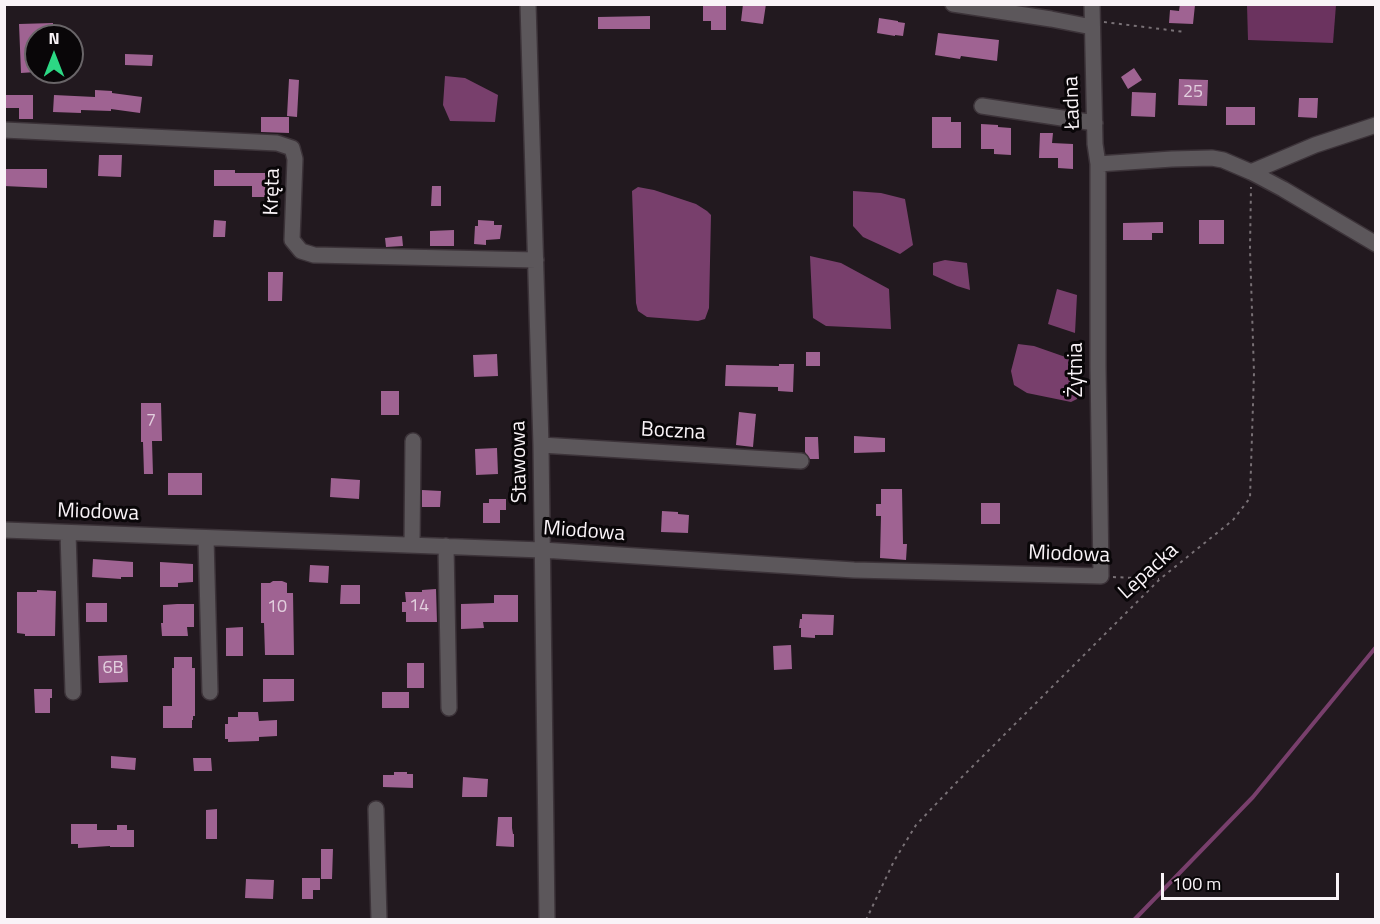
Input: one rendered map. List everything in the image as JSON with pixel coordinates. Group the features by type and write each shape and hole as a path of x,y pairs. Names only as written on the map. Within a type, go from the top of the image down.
{"street":[{"name":"Stawowa","path":"528,4 541,445 547,920"},
{"path":"953,4 1092,24"},
{"name":"Ładna","path":"1092,4 1095,144 1098,164"},
{"path":"982,106 1095,123"},
{"path":"1251,172 1315,145 1376,125"},
{"name":"Kręta","path":"4,130 277,143 292,148 295,159 292,240 301,251 314,255 536,260"},
{"path":"1098,164 1172,159 1223,160 1251,172 1313,206 1376,244"},
{"name":"Żytnia","path":"1098,164 1101,576"},
{"path":"412,545 413,441"},
{"name":"Boczna","path":"541,445 801,461"},
{"name":"Miodowa","path":"4,530 542,550 854,570 1101,576"},
{"path":"68,533 73,692"},
{"path":"206,538 210,692"},
{"path":"446,546 449,708"},
{"path":"376,809 379,920"}],"path":[{"path":"1092,24 1185,32"},
{"name":"Lepacka","path":"866,920 894,861 916,825 1160,579 1233,520 1250,498 1254,373 1250,249 1251,172"},
{"name":"Miodowa","path":"1101,576 1160,579"}],"shaded area":[{"path":"1247,5 1336,5 1333,43 1248,40"},
{"path":"445,76 465,78 498,95 495,122 450,121 443,105"},
{"path":"638,187 696,204 711,215 709,308 705,319 698,321 647,317 638,311 632,191"},
{"path":"853,191 881,193 905,199 913,245 900,254 863,237 853,226"},
{"path":"810,256 841,263 889,289 891,329 826,326 813,318"},
{"path":"945,260 967,263 970,290 933,275 933,263"},
{"path":"1057,289 1077,295 1075,333 1048,324"},
{"path":"1018,344 1034,346 1074,360 1077,399 1071,402 1027,393 1014,385 1011,371"}],"building":[{"path":"726,4 726,30 711,30 711,21 703,21 703,5"},
{"path":"743,4 766,4 763,24 741,21"},
{"path":"1180,4 1195,5 1193,24 1169,23 1170,10 1179,11"},
{"path":"650,16 650,29 598,29 598,17"},
{"path":"879,18 905,23 903,36 877,33"},
{"path":"53,23 24,24 24,73 21,73 19,24"},
{"path":"938,33 999,40 997,61 935,55"},
{"path":"125,54 153,55 152,66 125,65"},
{"path":"1134,68 1142,80 1128,89 1121,77"},
{"path":"289,79 299,80 297,117 287,116"},
{"path":"1179,79 1208,80 1207,106 1178,105"},
{"path":"95,90 142,97 140,113 111,109 111,111 81,110 81,113 53,112 54,95 95,97"},
{"path":"1132,92 1156,93 1155,117 1131,116"},
{"path":"4,95 33,95 33,119 19,119 19,108 4,108"},
{"path":"1299,98 1318,98 1317,118 1298,117"},
{"path":"1226,107 1255,107 1255,125 1226,125"},
{"path":"261,117 289,117 289,133 261,132"},
{"path":"932,117 951,117 951,122 961,122 961,148 932,148"},
{"path":"981,124 1011,128 1011,155 994,154 994,149 981,149"},
{"path":"1040,133 1053,133 1052,143 1073,144 1073,169 1058,168 1058,158 1039,158"},
{"path":"99,155 122,155 121,177 98,176"},
{"path":"4,169 47,169 47,188 4,186"},
{"path":"214,170 235,170 235,173 270,173 270,197 252,197 252,186 214,186"},
{"path":"432,186 441,186 441,206 431,206"},
{"path":"214,220 226,221 225,237 213,237"},
{"path":"478,220 494,221 494,225 502,225 500,239 486,240 486,245 474,244 475,226 478,226"},
{"path":"1199,220 1224,220 1224,244 1199,244"},
{"path":"1163,222 1163,233 1152,233 1152,240 1123,240 1123,223"},
{"path":"454,230 454,246 430,246 430,231"},
{"path":"402,236 403,246 386,247 385,238"},
{"path":"268,272 283,272 282,301 268,301"},
{"path":"806,352 820,352 820,366 806,366"},
{"path":"497,354 498,376 474,377 473,355"},
{"path":"779,364 794,364 793,392 778,391 778,387 725,386 726,365 779,366"},
{"path":"381,391 399,391 399,415 381,415"},
{"path":"141,403 161,403 162,441 152,441 153,474 144,474"},
{"path":"739,412 756,414 753,447 736,445"},
{"path":"854,436 885,438 885,452 854,453"},
{"path":"805,437 818,437 819,459 810,459 805,452"},
{"path":"497,448 498,474 476,475 475,449"},
{"path":"168,473 202,473 202,495 168,495"},
{"path":"331,478 360,480 359,499 330,497"},
{"path":"881,489 902,489 903,544 907,544 906,560 880,558 881,516 876,516 876,504 881,504"},
{"path":"422,490 441,491 440,507 422,507"},
{"path":"489,499 506,499 506,510 500,510 500,523 483,523 483,503 489,503"},
{"path":"981,503 1000,503 1000,524 981,524"},
{"path":"662,511 689,515 688,533 661,532"},
{"path":"93,559 133,562 133,577 121,577 121,579 92,577"},
{"path":"160,562 193,564 193,582 178,583 178,587 160,587"},
{"path":"310,565 329,566 328,583 309,582"},
{"path":"273,581 287,583 287,593 293,593 294,655 265,655 264,623 261,623 261,583"},
{"path":"341,585 360,585 360,604 340,604"},
{"path":"436,589 437,622 406,622 406,612 402,612 402,602 406,602 405,592"},
{"path":"37,590 56,591 55,636 25,636 25,634 17,633 17,592 37,592"},
{"path":"494,595 518,595 518,622 483,622 484,628 461,629 461,604 494,603"},
{"path":"86,603 107,603 107,622 86,622"},
{"path":"194,604 194,627 187,627 188,636 162,636 163,605"},
{"path":"802,614 834,615 833,635 815,635 815,638 801,637 801,628 799,628"},
{"path":"243,627 243,656 226,656 226,628"},
{"path":"791,645 792,669 774,670 773,646"},
{"path":"127,655 128,682 99,683 98,656"},
{"path":"174,657 192,657 192,668 195,668 195,716 192,720 192,728 163,728 163,706 172,706"},
{"path":"407,663 424,663 424,688 407,688"},
{"path":"263,679 294,679 294,701 263,702"},
{"path":"34,689 52,689 50,713 35,713"},
{"path":"382,692 409,692 409,708 382,708"},
{"path":"238,712 258,712 259,721 277,720 277,736 259,737 259,741 228,742 228,739 225,739 225,724 228,724 228,717 238,717"},
{"path":"111,756 136,758 135,770 111,768"},
{"path":"193,758 211,758 212,771 194,771"},
{"path":"394,772 413,774 413,788 383,787 383,775 394,775"},
{"path":"463,777 488,779 487,797 462,797"},
{"path":"217,809 217,839 206,839 206,810"},
{"path":"498,817 512,817 514,847 496,846"},
{"path":"71,824 97,824 97,830 117,830 117,825 127,825 127,830 134,830 134,847 78,848 78,844 71,844"},
{"path":"321,849 333,849 332,879 321,879"},
{"path":"302,878 320,878 320,890 313,890 313,899 302,899"},
{"path":"246,879 274,880 273,899 245,898"}],"waterway":[{"path":"1134,920 1253,797 1376,647"}]}
